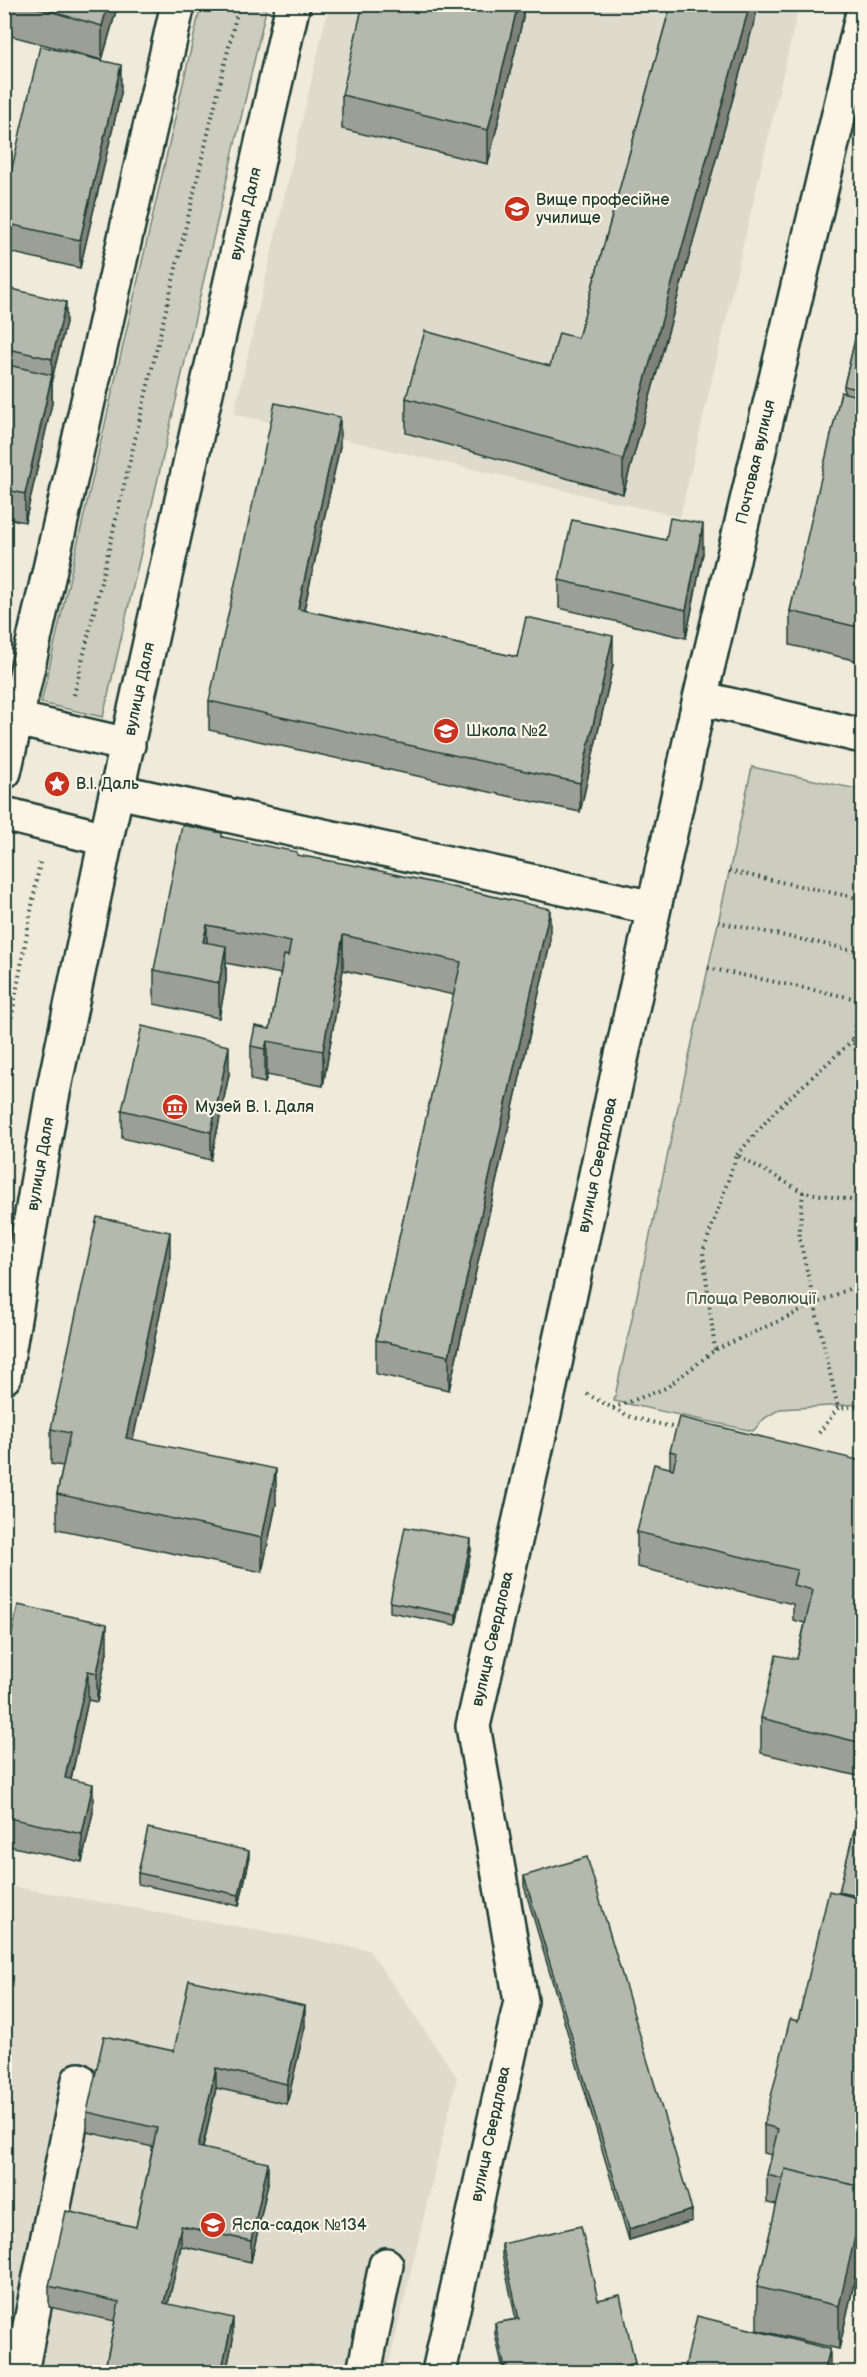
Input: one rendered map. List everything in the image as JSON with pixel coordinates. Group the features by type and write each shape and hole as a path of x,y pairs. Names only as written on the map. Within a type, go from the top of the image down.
{"street":[{"path":"4,772 178,4"},
{"name":"вулиця Даля","path":"4,1377 52,1097 106,839 293,4"},
{"name":"Почтовая вулиця","path":"654,908 700,698 862,17"},
{"path":"700,698 862,736"},
{"path":"16,718 128,745"},
{"path":"117,791 654,908"},
{"path":"4,814 106,839"},
{"name":"вулиця Свердлова","path":"438,2373 521,2001 473,1726 654,908"},
{"path":"21,2373 79,2080"},
{"path":"364,2373 386,2265"}],"path":[{"path":"66,730 240,4"},
{"path":"4,1059 48,824"},
{"path":"729,872 862,899"},
{"path":"718,922 862,952"},
{"path":"708,968 862,998 853,1040 862,1071"},
{"path":"715,1350 703,1252 738,1155 777,1108 853,1040"},
{"path":"738,1155 803,1192 862,1202"},
{"path":"803,1192 799,1236 813,1306 838,1408"},
{"path":"613,1408 666,1388 715,1350 862,1283"},
{"path":"552,1375 627,1416 691,1432"},
{"path":"819,1433 838,1408 862,1406"}],"shaded area":[{"name":"Вище професійне училище","path":"329,5 799,5 680,517 234,414"},
{"name":"Ясла-садок №134","path":"4,1885 369,1950 457,2077 387,2372 5,2372"}],"green space":[{"path":"201,5 267,5 103,717 41,703"},
{"name":"Площа Революції","path":"752,767 862,790 862,1404 780,1409 765,1418 753,1431 614,1401"}],"building":[{"path":"24,4 108,4 102,26"},
{"path":"363,4 518,4 488,130 342,95"},
{"path":"671,4 750,4 623,459 406,398 425,331 550,366 559,333 578,338"},
{"path":"40,46 121,65 80,240 4,223 4,203"},
{"path":"4,287 66,302 52,359 4,348"},
{"path":"862,310 862,390 844,386"},
{"path":"4,364 52,375 25,494 4,489"},
{"path":"841,392 862,397 862,628 790,611"},
{"path":"275,403 340,417 298,609 517,657 526,617 613,636 580,783 209,701"},
{"path":"670,518 703,524 686,610 559,580 572,520 666,540"},
{"path":"182,825 222,833 222,837 297,852 297,855 358,866 550,909 449,1356 376,1340 461,962 343,935 323,1051 267,1041 265,1049 251,1046 255,1026 270,1029 284,955 288,956 291,942 207,925 203,942 226,946 219,983 154,970"},
{"path":"142,1026 229,1046 211,1132 122,1110"},
{"path":"97,1217 170,1232 126,1438 276,1469 262,1538 57,1494 70,1433 51,1429"},
{"path":"679,1417 862,1461 862,1743 761,1718 776,1655 797,1659 813,1590 793,1585 797,1570 637,1532 654,1464 673,1469 677,1453 670,1451"},
{"path":"405,1527 471,1539 456,1615 390,1602"},
{"path":"18,1605 107,1624 97,1673 88,1671 65,1778 93,1784 82,1834 4,1817 4,1669"},
{"path":"862,1797 862,1897 839,1892"},
{"path":"148,1828 249,1851 239,1895 138,1873"},
{"path":"587,1857 692,2210 629,2229 524,1876"},
{"path":"829,1891 862,1899 862,2187 785,2169 783,2179 767,2175 778,2129 764,2125 790,2019 798,2021"},
{"path":"189,1980 305,2006 287,2084 216,2068 198,2147 268,2163 251,2241 181,2226 164,2303 233,2318 221,2373 104,2373 119,2302 49,2286 66,2211 136,2227 157,2128 87,2112 104,2036 174,2051"},
{"path":"785,2169 862,2187 862,2206 839,2306 757,2287"},
{"path":"581,2226 598,2300 620,2295 635,2363 593,2373 506,2373 495,2323 519,2319 502,2244"},
{"path":"697,2316 830,2349 824,2373 708,2373 685,2367"}],"place":[{"name":"Вище професійне училище","path":"517,209"},
{"name":"Школа №2","path":"446,731"},
{"name":"В.І. Даль","path":"57,784"},
{"name":"Музей В. І. Даля","path":"175,1107"},
{"name":"Ясла-садок №134","path":"213,2225"}]}
